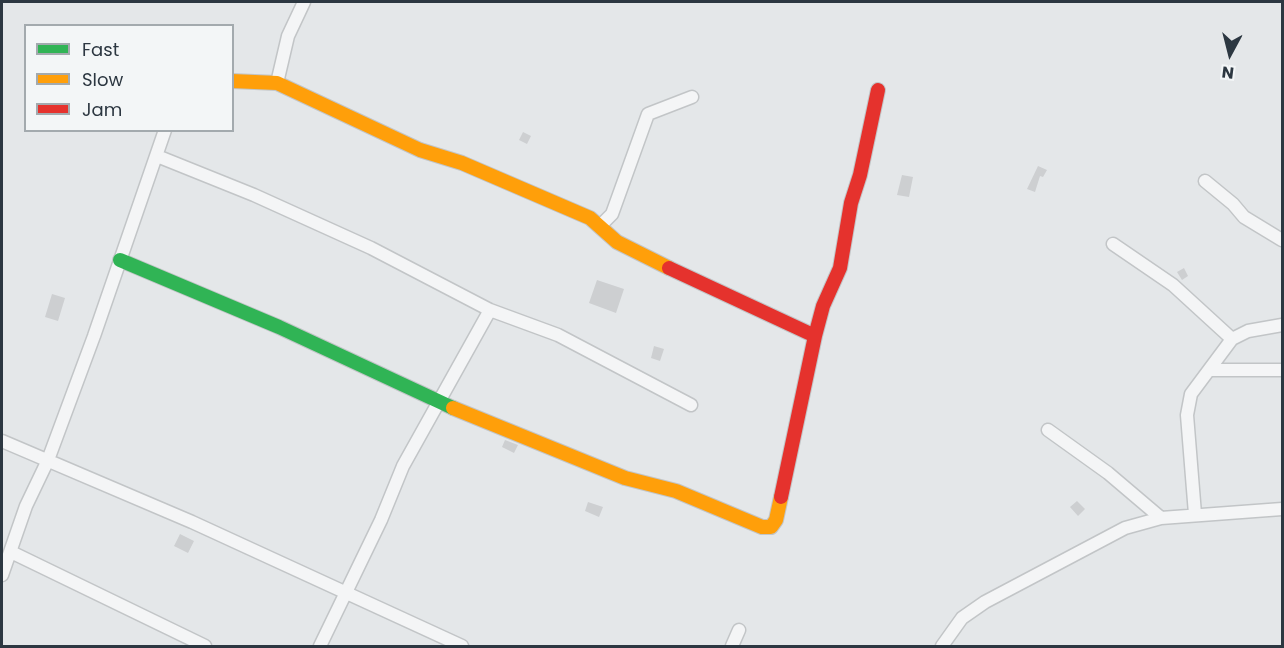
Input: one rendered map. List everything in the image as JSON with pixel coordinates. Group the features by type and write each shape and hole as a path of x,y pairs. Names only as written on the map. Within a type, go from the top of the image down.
{"street":[{"path":"278,83 288,36 304,2"},
{"path":"234,81 278,83 420,150 462,164 590,218 601,225 617,242 634,252 815,336"},
{"path":"120,260 279,327 439,402 625,478 676,491 762,527 771,527 776,520 815,336 823,306 840,268 851,203 860,176 878,90"},
{"path":"601,225 612,214 648,114 692,97"},
{"path":"2,575 26,506 48,460 164,132"},
{"path":"157,156 254,195 371,248 490,310 558,335 691,405"},
{"path":"1205,182 1233,204 1244,218 1282,240"},
{"path":"1113,244 1173,285 1232,339"},
{"path":"320,646 381,520 403,466 490,310"},
{"path":"1194,514 1188,404 1191,393 1232,339 1248,331 1282,325"},
{"path":"1210,370 1282,370"},
{"path":"1048,430 1108,473 1161,518"},
{"path":"2,441 192,522 344,594 462,646"},
{"path":"946,645 962,618 985,602 1117,532 1161,518 1282,509"},
{"path":"10,552 205,646"},
{"path":"732,646 739,630"}],"building":[{"path":"523,132 531,136 527,144 519,140"},
{"path":"1038,166 1047,170 1043,177 1040,176 1035,192 1027,189"},
{"path":"902,175 913,177 909,197 897,195"},
{"path":"1184,268 1188,276 1182,280 1177,272"},
{"path":"597,280 624,289 616,313 589,303"},
{"path":"52,294 65,298 58,321 45,317"},
{"path":"654,346 664,349 660,361 651,358"},
{"path":"505,440 518,445 514,453 502,447"},
{"path":"1077,501 1085,509 1078,516 1070,507"},
{"path":"588,502 603,507 599,517 585,511"},
{"path":"180,534 194,541 188,553 174,546"}],"traffic: fast":[{"path":"120,260 279,327 453,408"}],"traffic: slow":[{"path":"234,81 277,83 420,150 462,163 590,218 617,242 669,268"},
{"path":"453,408 625,478 676,491 762,527 771,527 776,520 781,497"}],"traffic: jam":[{"path":"781,497 815,336 823,306 840,268 851,203 860,175 878,90"},
{"path":"669,268 815,336"}]}
